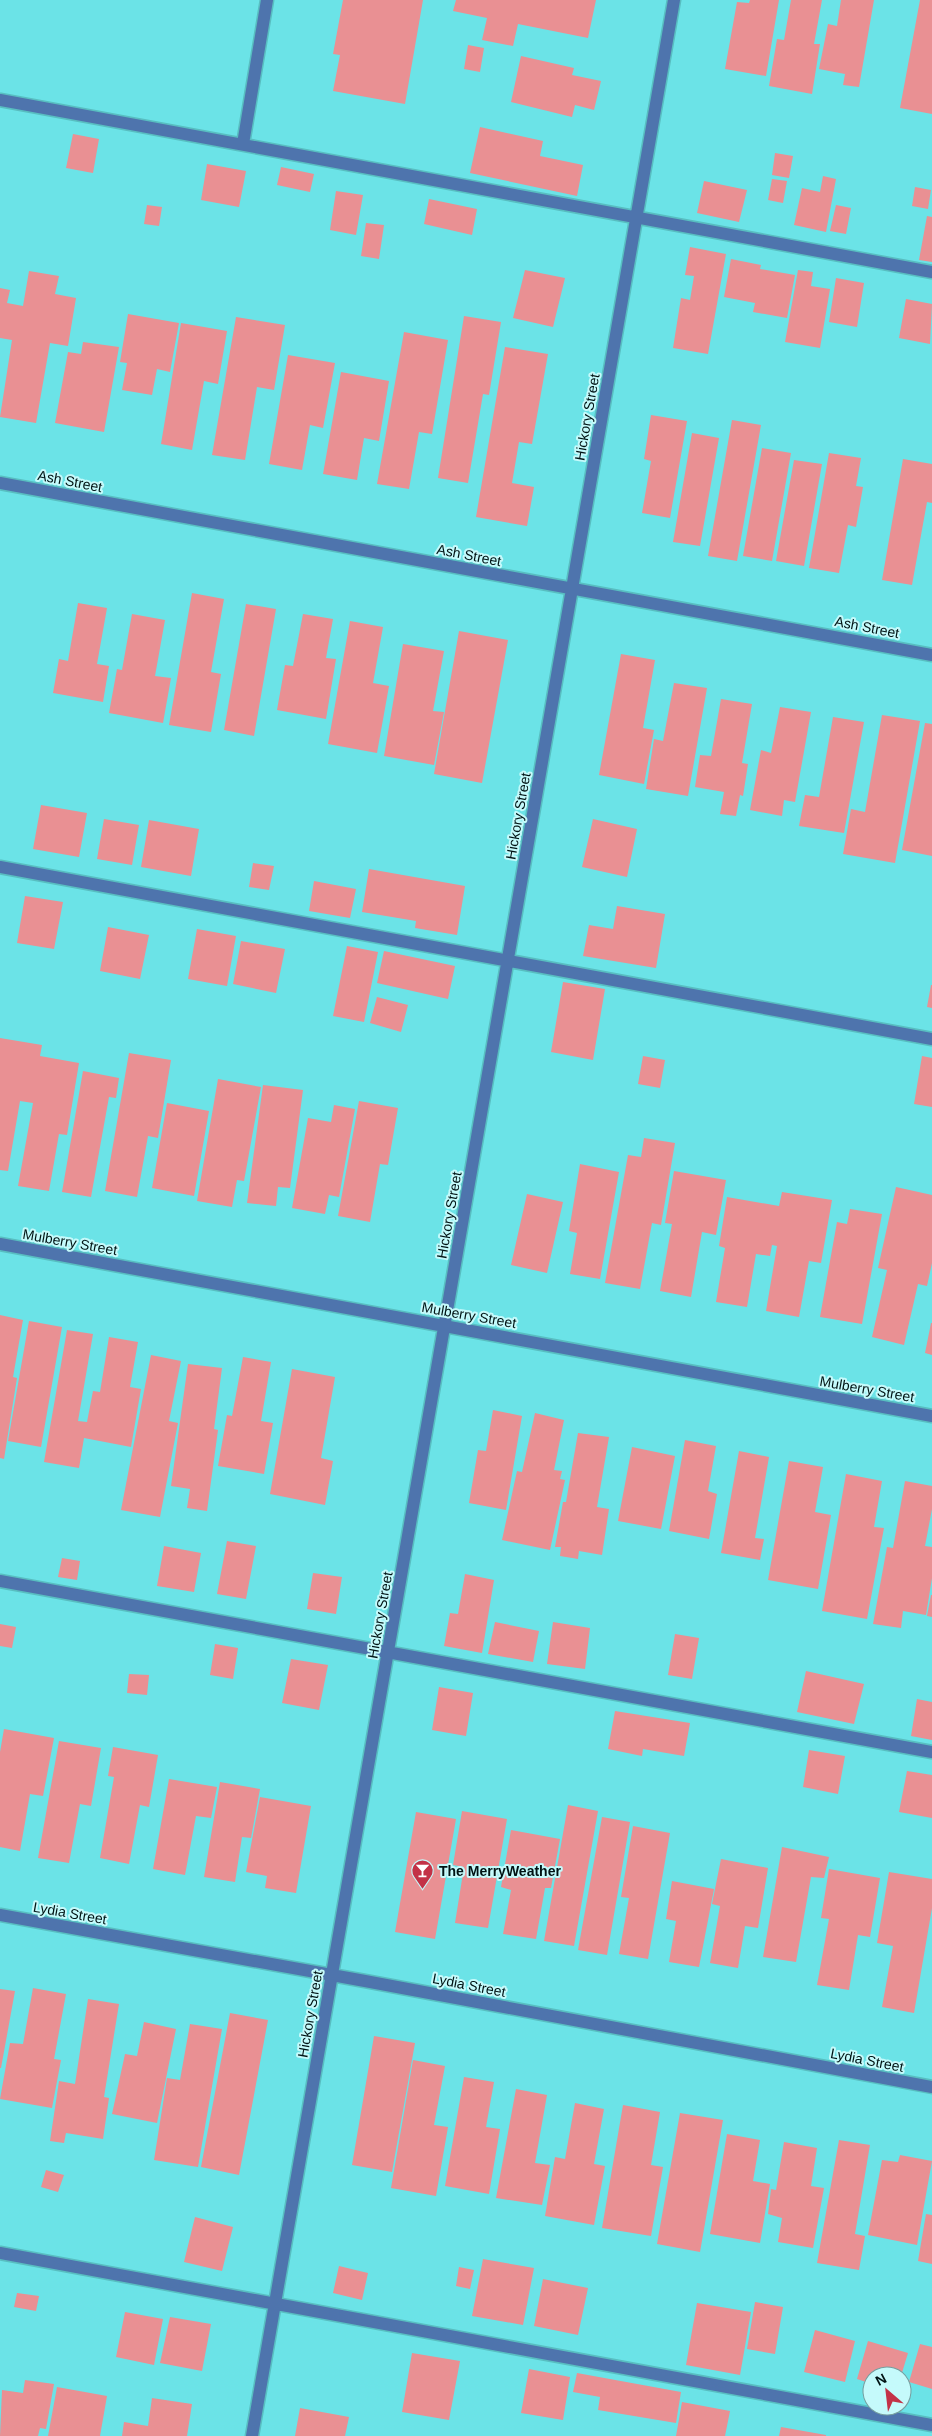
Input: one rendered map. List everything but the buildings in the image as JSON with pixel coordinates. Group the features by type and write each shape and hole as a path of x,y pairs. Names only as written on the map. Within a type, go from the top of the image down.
{"street":[{"path":"242,144 267,0"},
{"name":"Hickory Street","path":"252,2436 674,0"},
{"path":"0,100 637,216 932,272"},
{"name":"Ash Street","path":"0,483 932,655"},
{"path":"0,867 932,1039"},
{"name":"Mulberry Street","path":"0,1244 932,1416"},
{"path":"0,1580 932,1752"},
{"name":"Lydia Street","path":"0,1916 332,1977 375,1983 932,2087"},
{"path":"0,2253 276,2302 932,2425"}],"place":[{"name":"The MerryWeather","path":"423,1890"}]}
